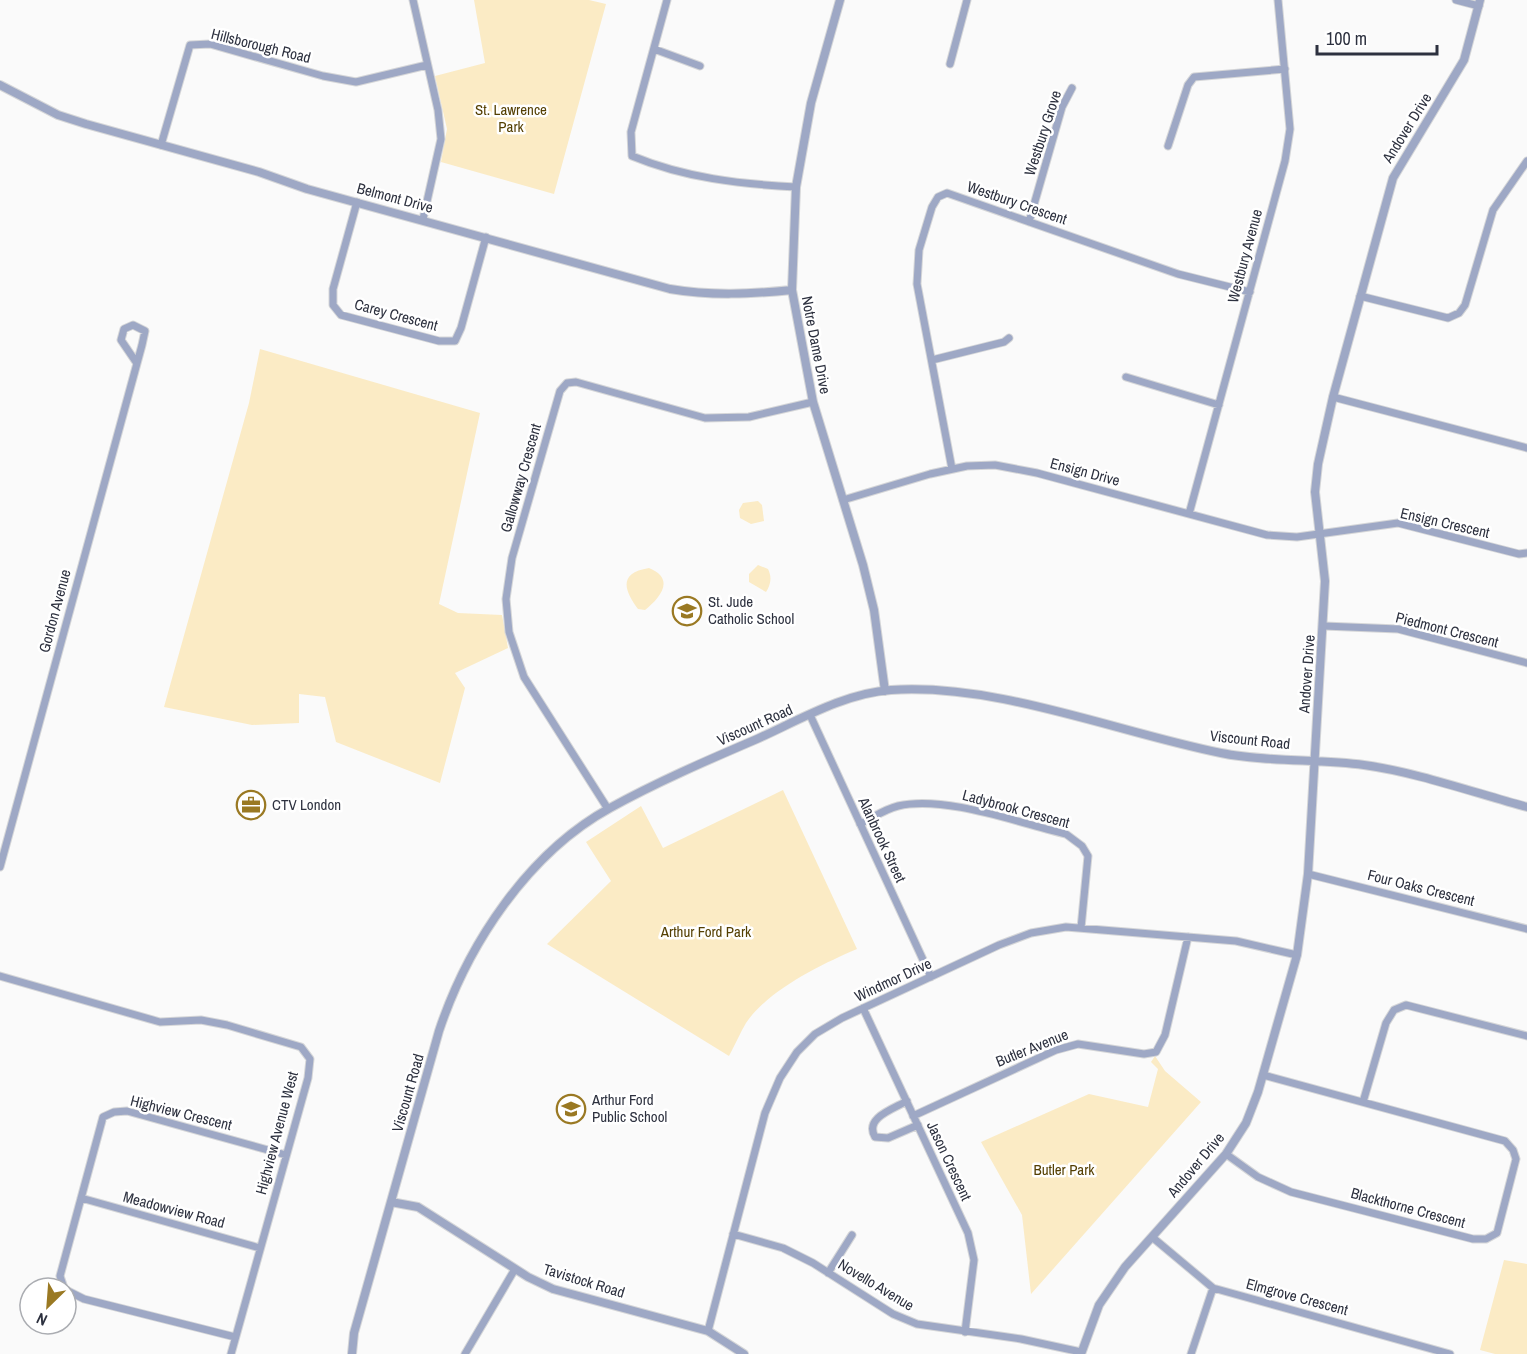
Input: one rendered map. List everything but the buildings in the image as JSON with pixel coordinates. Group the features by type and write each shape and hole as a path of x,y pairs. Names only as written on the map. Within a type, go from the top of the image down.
{"street":[{"path":"413,0 438,110 441,139 423,219"},
{"path":"668,0 631,132 632,156 718,180 796,188"},
{"name":"Notre Dame Drive","path":"840,0 811,103 796,188 792,290 813,402 874,610 885,691"},
{"path":"950,64 967,0"},
{"name":"Westbury Avenue","path":"1189,514 1285,161 1290,129 1278,0"},
{"path":"1456,0 1480,3"},
{"name":"Andover Drive","path":"1081,1353 1099,1305 1125,1267 1226,1154 1253,1108 1263,1076 1297,955 1308,874 1313,760 1324,627 1325,581 1315,492 1318,464 1333,397 1393,178 1464,60 1480,3"},
{"name":"Hillsborough Road","path":"161,145 190,45 210,44 323,76 356,82 427,65"},
{"path":"654,49 700,66"},
{"path":"1168,146 1188,85 1194,77 1285,69"},
{"name":"Belmont Drive","path":"0,85 58,115 357,202 670,289 699,294 745,294 792,290"},
{"name":"Westbury Grove","path":"1029,222 1062,107 1072,88"},
{"path":"1360,296 1448,318 1459,313 1465,305 1493,210 1527,161"},
{"name":"Westbury Crescent","path":"952,469 917,284 919,250 932,207 938,197 947,193 1178,274 1250,292"},
{"name":"Carey Crescent","path":"357,202 333,289 333,305 341,315 362,321 439,341 455,340 461,328 486,237"},
{"name":"Gordon Avenue","path":"0,867 145,331 133,325 124,328 122,340 136,362"},
{"path":"932,360 1004,342 1009,338"},
{"path":"1126,377 1220,405"},
{"name":"Gallowway Crescent","path":"608,809 524,677 509,632 506,598 512,558 560,391 567,383 576,382 705,418 727,420 813,402"},
{"path":"1333,397 1527,448"},
{"name":"Ensign Drive","path":"843,500 952,469 995,465 1037,473 1267,535 1297,537 1320,532"},
{"name":"Ensign Crescent","path":"1320,532 1398,523 1519,554 1527,553"},
{"name":"Piedmont Crescent","path":"1324,627 1398,629 1527,663"},
{"name":"Viscount Road","path":"352,1354 354,1333 450,997 496,916 530,875 560,844 608,809 810,715 855,697 885,691 946,691 1011,702 1224,754 1368,765 1527,807"},
{"name":"Alanbrook Street","path":"810,715 931,977"},
{"name":"Ladybrook Crescent","path":"860,824 894,807 914,803 942,804 1066,834 1082,846 1088,856 1081,928"},
{"name":"Four Oaks Crescent","path":"1308,874 1527,929"},
{"name":"Windmor Drive","path":"708,1331 765,1113 780,1078 797,1052 815,1034 863,1008 1030,933 1066,927 1236,941 1297,955"},
{"name":"Butler Avenue","path":"913,1116 1056,1050 1078,1044 1144,1054 1156,1052 1164,1035 1188,937"},
{"name":"Highview Avenue West","path":"0,976 160,1022 201,1020 301,1047 310,1059 308,1078 231,1354"},
{"path":"1363,1102 1386,1023 1394,1010 1406,1005 1527,1036"},
{"name":"Jason Crescent","path":"863,1008 968,1233 974,1260 965,1332"},
{"name":"Blackthorne Crescent","path":"1226,1154 1257,1177 1291,1192 1473,1239 1486,1239 1497,1233 1516,1159 1513,1149 1505,1141 1263,1076"},
{"path":"907,1101 878,1118 873,1124 872,1131 875,1137 888,1138 918,1125"},
{"name":"Highview Crescent","path":"60,1276 103,1117 114,1112 127,1111 286,1155"},
{"name":"Meadowview Road","path":"81,1198 260,1248"},
{"name":"Tavistock Road","path":"391,1202 418,1207 515,1269 553,1288 708,1331 744,1354"},
{"name":"Novello Avenue","path":"734,1234 783,1248 828,1273 892,1314 926,1327 1021,1339 1081,1353"},
{"path":"828,1273 852,1235"},
{"name":"Elmgrove Crescent","path":"1152,1237 1214,1288 1450,1354"},
{"path":"465,1354 515,1269"},
{"path":"1191,1354 1214,1288"},
{"name":"Highview Crescent","path":"78,1296 235,1337"}],"green space":[{"name":"St. Lawrence Park","path":"474,0 589,0 606,4 554,194 441,162 447,129 435,76 485,63"},
{"path":"260,349 480,413 439,604 458,613 502,615 508,648 455,673 465,688 440,783 336,742 325,697 299,694 299,723 252,725 164,707 249,403"},
{"path":"758,501 762,505 764,521 751,524 740,518 739,510 743,503"},
{"path":"758,565 768,569 769,572 770,580 766,592 749,582 749,574"},
{"path":"649,568 662,578 663,589 656,600 645,610 638,609 627,589 628,578 639,570"},
{"name":"Arthur Ford Park","path":"783,790 857,949 812,970 768,1000 746,1023 729,1056 547,944 611,881 586,842 641,806 663,848"},
{"name":"Butler Park","path":"1155,1056 1165,1071 1201,1102 1031,1294 1022,1215 981,1142 1089,1094 1148,1107 1158,1069 1151,1062"},
{"path":"1504,1260 1527,1264 1527,1354 1495,1354 1480,1350"}],"place":[{"name":"St. Jude Catholic School","path":"687,611"},
{"name":"CTV London","path":"251,805"},
{"name":"Arthur Ford Public School","path":"571,1109"}]}
